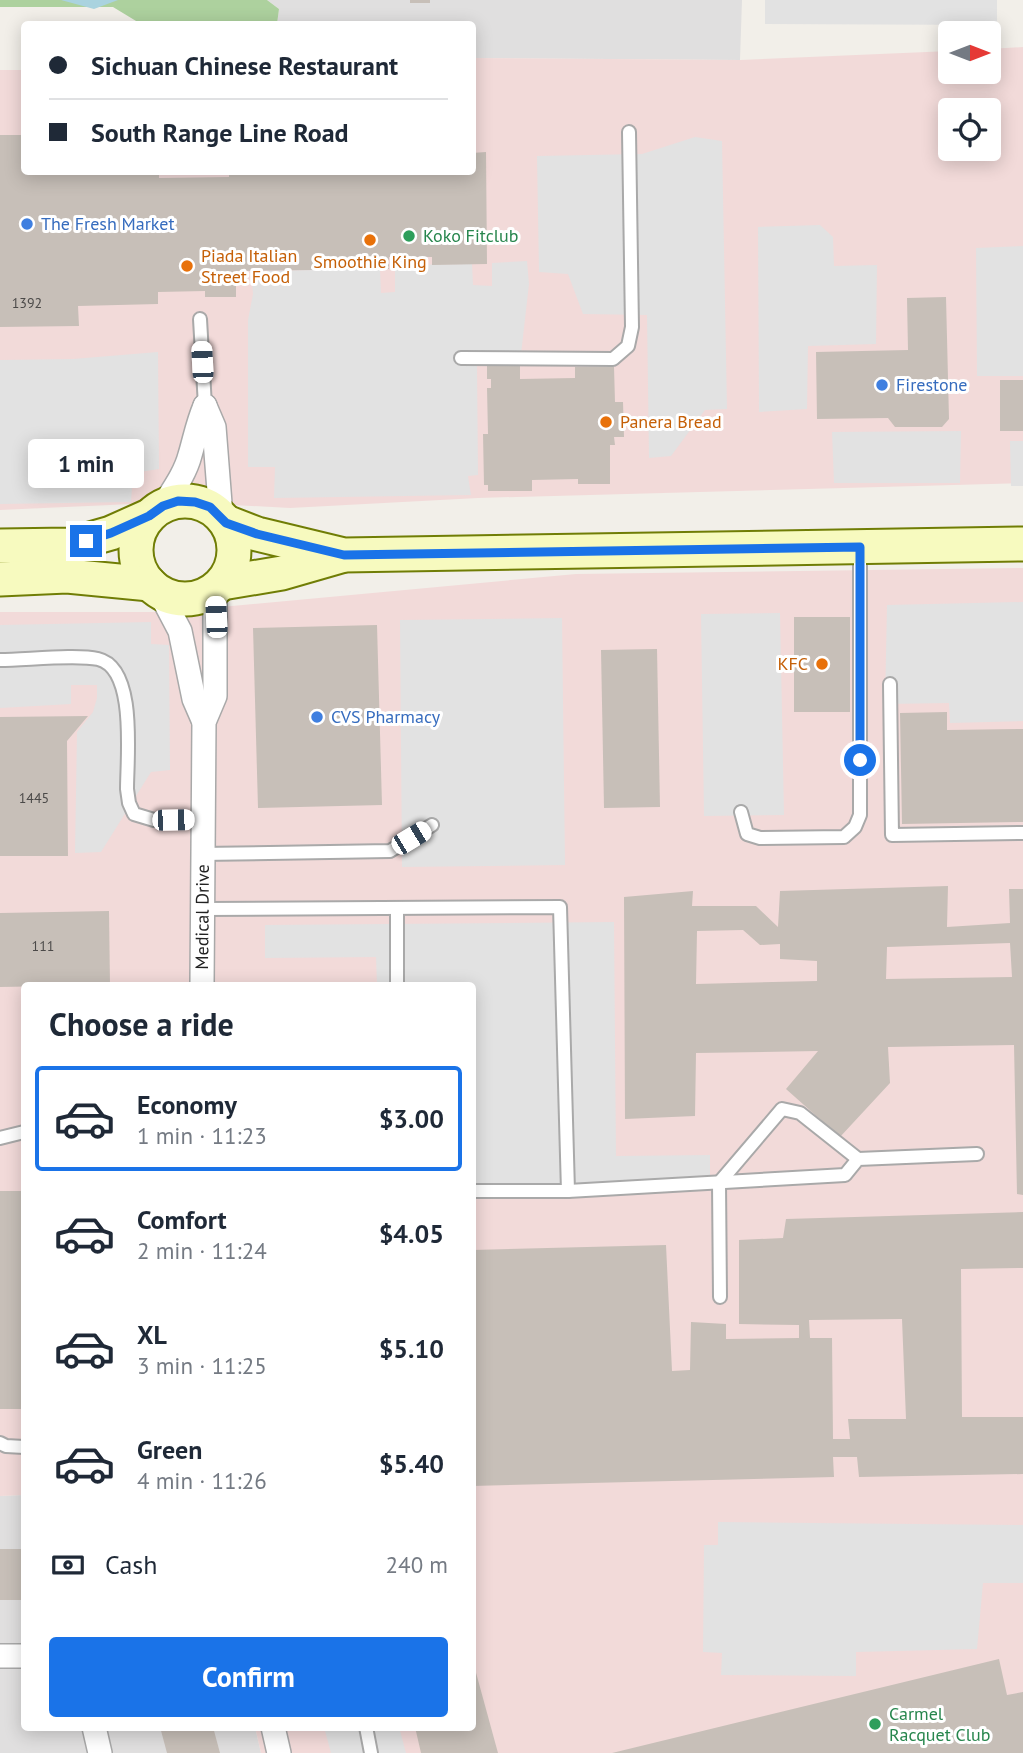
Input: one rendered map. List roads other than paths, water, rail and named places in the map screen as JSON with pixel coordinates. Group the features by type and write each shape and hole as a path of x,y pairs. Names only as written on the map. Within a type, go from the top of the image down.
{"main road":[{"path":"0,545 69,545 111,533 178,501 195,502 210,507 224,519 257,534 344,555 1023,544"},
{"path":"156,511 141,529 136,543 136,558 141,572 155,588 173,598 188,600 202,597 218,587 282,573 344,555"},
{"path":"218,587 233,564 235,548 224,519"},
{"path":"0,579 67,576 155,588"}],"street":[{"path":"156,511 183,474 195,428 205,406"},
{"path":"205,406 214,427 224,519"},
{"name":"Medical Drive","path":"202,982 204,722 215,696 218,587"},
{"name":"Medical Drive","path":"155,588 180,631 194,699 204,722"},
{"path":"0,1656 21,1656"},
{"path":"95,1731 100,1753"},
{"path":"274,1731 279,1753"}],"lane":[{"path":"461,358 613,359 628,346 632,327 629,132"},
{"path":"201,319 205,406"},
{"path":"741,812 747,834 760,838 844,837 855,827 860,815 860,547"},
{"path":"0,660 85,658 105,662 115,669 124,694 127,789 134,814 143,819 154,820 202,820"},
{"path":"890,684 892,835 1023,833"},
{"path":"201,854 390,850 432,825"},
{"path":"202,909 560,907 568,1191"},
{"path":"397,908 397,982"},
{"path":"720,1297 719,1182 782,1109 800,1113 858,1160 976,1154"},
{"path":"0,1138 21,1133"},
{"path":"476,1191 568,1191 845,1175 858,1160"},
{"path":"0,1443 21,1447"},
{"path":"367,1731 371,1753"}],"water":[{"path":"61,0 118,0 94,9"}],"place":[{"name":"The Fresh Market","path":"27,224"},
{"name":"Koko Fitclub","path":"409,236"},
{"name":"Smoothie King","path":"370,240"},
{"name":"Piada Italian Street Food","path":"187,266"},
{"name":"Firestone","path":"882,385"},
{"name":"Panera Bread","path":"606,422"},
{"name":"KFC","path":"822,664"},
{"name":"CVS Pharmacy","path":"317,717"},
{"name":"Carmel Racquet Club","path":"875,1724"}]}
